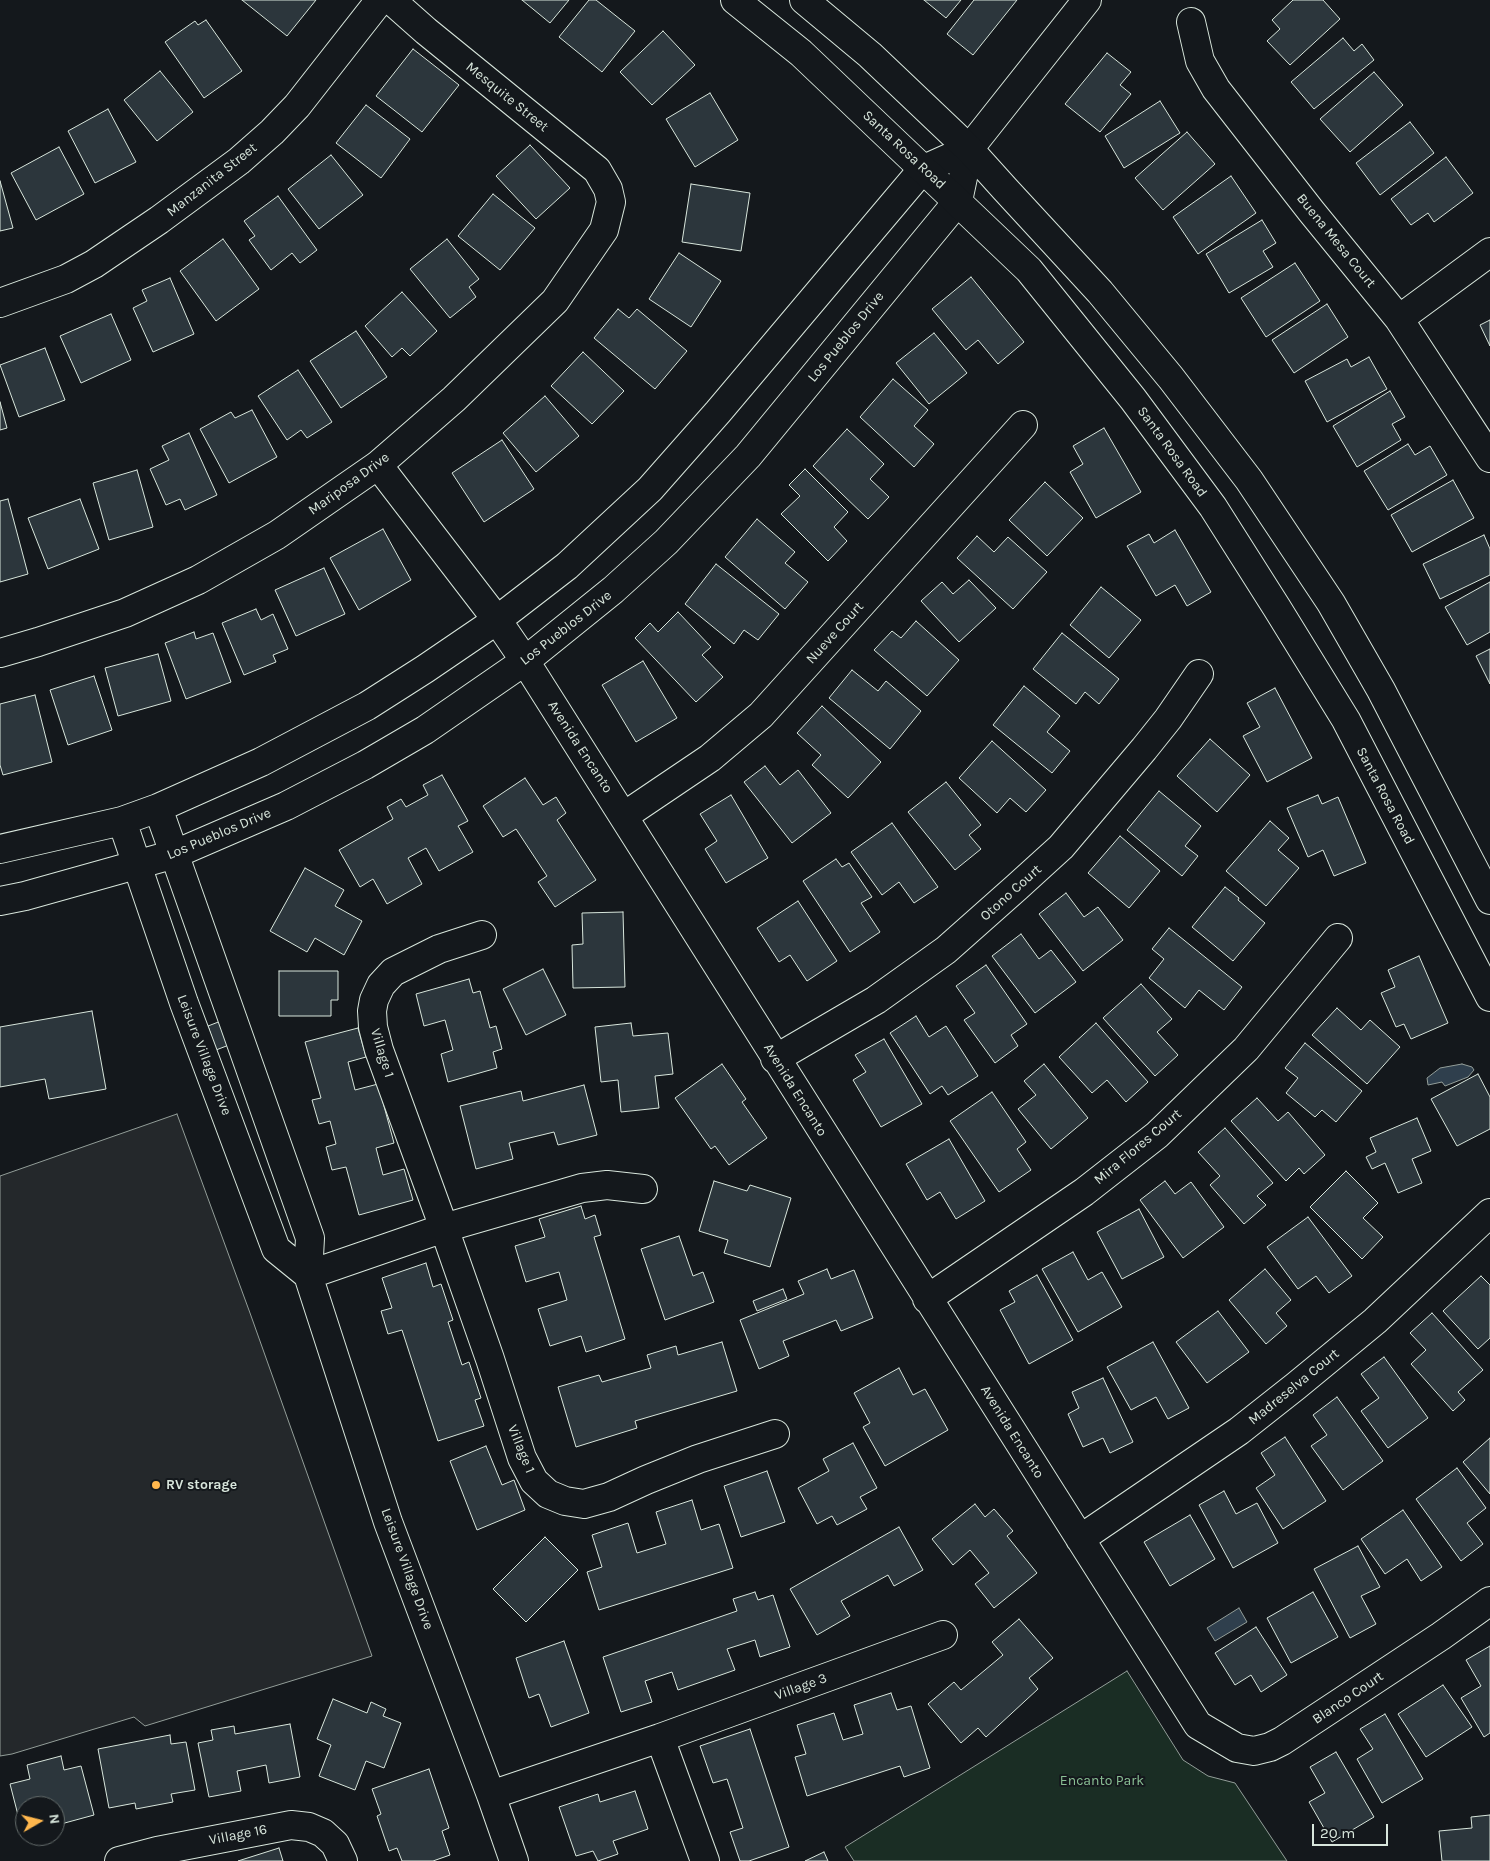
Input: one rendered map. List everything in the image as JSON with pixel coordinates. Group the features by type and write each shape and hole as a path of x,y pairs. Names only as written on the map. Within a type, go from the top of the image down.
{"street":[{"name":"Manzanita Street","path":"0,304 66,279 94,264 159,220 239,161 272,132 297,106 380,0"},
{"name":"Mesquite Street","path":"391,0 426,31 597,170 608,189 611,202"},
{"name":"Santa Rosa Road","path":"735,0 801,53 1029,270 1133,399 1213,508 1346,720 1490,997"},
{"path":"804,0 870,55 970,149 1005,190 1100,292 1171,378 1249,480 1331,603 1381,690 1490,900"},
{"name":"Los Pueblos Drive","path":"0,901 25,896 175,854 286,806 365,765 426,730 525,661 614,590 660,548 748,456 958,201 970,149 1087,0"},
{"name":"Buena Mesa Court","path":"1191,22 1200,61 1216,89 1311,211 1400,319 1490,458"},
{"name":"Los Pueblos Drive","path":"0,849 122,821 158,808 261,762 367,706 497,620 567,566 650,489 718,412 922,170 970,149"},
{"name":"Mariposa Drive","path":"0,652 38,642 125,613 198,580 277,535 378,465 454,399 555,301 604,230 611,202"},
{"path":"1400,319 1490,252"},
{"name":"Nueve Court","path":"624,816 710,758 761,715 1023,425"},
{"name":"Avenida Encanto","path":"378,465 497,620 525,661 1198,1725"},
{"name":"Otono Court","path":"775,1059 876,1000 938,956 1017,888 1061,847 1144,749 1168,719 1198,674"},
{"name":"Leisure Village Drive","path":"158,808 310,1238 308,1275 388,1522 514,1861"},
{"name":"Leisure Village Drive","path":"122,821 184,1003 276,1249 308,1275"},
{"name":"Village 1","path":"482,935 439,949 392,972 381,985 374,1000 372,1011 373,1027 379,1050 444,1228 522,1458 534,1481 548,1494 565,1501 584,1504 609,1497 698,1459 775,1434"},
{"name":"Mira Flores Court","path":"927,1299 1084,1192 1157,1135 1246,1049 1338,938"},
{"path":"184,1003 222,991"},
{"path":"308,1275 444,1228 582,1188 607,1185 644,1189"},
{"name":"Madreselva Court","path":"1080,1539 1239,1431 1296,1386 1375,1322 1490,1213"},
{"name":"Blanco Court","path":"1198,1725 1237,1748 1254,1751 1270,1747 1282,1741 1433,1641 1490,1601"},
{"name":"Village 3","path":"491,1795 660,1738 943,1635"},
{"path":"660,1738 706,1861"},
{"name":"Village 16","path":"119,1861 157,1851 291,1825 309,1827 323,1833 335,1844 343,1861"}],"green space":[{"name":"Encanto Park","path":"1127,1671 1183,1760 1208,1776 1235,1783 1287,1861 854,1861 845,1847"}],"shaded area":[{"name":"RV storage","path":"177,1114 372,1656 145,1726 134,1717 0,1756 0,1176"}],"water":[{"path":"1462,1064 1472,1067 1474,1070 1468,1077 1445,1086 1442,1082 1428,1085 1427,1078 1440,1068"},
{"path":"1239,1608 1247,1622 1215,1641 1207,1628"}],"building":[{"path":"242,0 316,0 287,36"},
{"path":"522,0 569,0 550,23"},
{"path":"589,0 596,0 635,31 602,72 559,37"},
{"path":"924,0 961,0 946,18"},
{"path":"974,0 1017,0 973,55 947,34"},
{"path":"1293,0 1323,0 1340,19 1290,65 1267,41 1280,29 1272,20"},
{"path":"206,20 242,71 204,98 165,42 195,21 198,25"},
{"path":"663,31 695,65 652,105 620,72"},
{"path":"1343,38 1354,51 1362,44 1374,60 1314,109 1291,82"},
{"path":"413,49 459,85 422,132 376,96"},
{"path":"1107,53 1131,72 1120,85 1131,94 1100,132 1065,104"},
{"path":"160,71 193,112 157,141 124,100"},
{"path":"1374,72 1403,105 1350,152 1320,119"},
{"path":"710,93 738,140 695,167 666,119"},
{"path":"1160,101 1180,133 1124,168 1105,136"},
{"path":"366,105 410,139 381,178 336,143"},
{"path":"108,109 136,162 95,183 68,131"},
{"path":"1410,122 1434,153 1380,195 1356,163"},
{"path":"1187,132 1215,164 1163,210 1135,178"},
{"path":"530,145 570,188 536,219 496,176"},
{"path":"59,147 84,194 36,220 11,173"},
{"path":"331,155 363,195 319,229 288,189"},
{"path":"1446,157 1473,193 1434,222 1428,213 1411,225 1391,199"},
{"path":"1231,176 1256,213 1198,254 1173,217"},
{"path":"0,181 13,228 0,231"},
{"path":"691,184 750,193 741,251 682,242"},
{"path":"493,194 535,228 500,270 458,236"},
{"path":"278,196 317,250 300,263 292,253 271,270 249,240 255,236 244,221"},
{"path":"1262,220 1276,243 1263,251 1273,267 1229,293 1206,254"},
{"path":"223,239 259,289 216,321 180,271"},
{"path":"447,239 479,279 469,287 476,297 450,318 410,269"},
{"path":"679,253 721,281 691,327 649,299"},
{"path":"1295,263 1320,301 1266,337 1241,298"},
{"path":"971,277 1024,342 998,364 978,340 966,350 932,309"},
{"path":"170,278 194,334 153,352 133,308 147,301 142,290"},
{"path":"402,292 437,331 410,356 402,348 392,357 365,326"},
{"path":"1327,304 1348,337 1294,373 1272,340"},
{"path":"618,309 629,318 637,309 687,351 655,389 594,338"},
{"path":"111,314 131,360 81,383 60,336"},
{"path":"1490,320 1490,346 1480,325"},
{"path":"356,331 387,377 341,408 310,361"},
{"path":"934,333 967,373 929,404 896,363"},
{"path":"45,348 65,400 19,417 0,365"},
{"path":"583,352 624,391 592,424 551,386"},
{"path":"1369,357 1387,389 1327,422 1305,381 1347,359 1351,367"},
{"path":"298,370 332,422 307,438 301,430 287,440 258,396"},
{"path":"893,379 928,410 914,426 934,444 914,467 860,417"},
{"path":"1390,391 1405,417 1392,424 1401,440 1357,467 1333,426"},
{"path":"545,396 579,436 536,472 503,433"},
{"path":"0,402 7,428 0,430"},
{"path":"252,410 277,457 229,483 200,429 231,412 235,418"},
{"path":"1104,428 1141,492 1096,518 1070,472 1083,464 1073,446"},
{"path":"847,429 884,464 870,479 889,497 868,519 813,466"},
{"path":"189,433 217,495 185,510 180,499 166,505 150,469 169,460 162,446"},
{"path":"502,440 534,489 484,522 452,473"},
{"path":"1408,444 1415,455 1430,446 1447,475 1388,510 1364,471"},
{"path":"805,469 848,512 834,527 847,541 828,561 781,514 800,496 789,485"},
{"path":"137,470 153,527 109,540 93,483"},
{"path":"1453,480 1474,518 1412,552 1391,515"},
{"path":"1045,482 1083,518 1047,556 1009,520"},
{"path":"8,499 28,574 0,582 0,501"},
{"path":"80,499 99,549 48,569 28,518"},
{"path":"757,519 795,552 785,563 808,582 785,609 725,557"},
{"path":"383,529 411,580 359,610 330,558"},
{"path":"1175,530 1211,592 1187,606 1175,585 1156,596 1127,546 1149,534 1154,543"},
{"path":"1484,535 1490,549 1490,575 1440,599 1423,564"},
{"path":"977,536 994,552 1008,537 1047,572 1013,609 957,558"},
{"path":"716,564 779,614 758,640 744,630 734,644 685,604"},
{"path":"324,568 345,614 296,636 275,590"},
{"path":"969,580 996,608 959,642 921,601 942,582 953,594"},
{"path":"1490,582 1490,632 1467,645 1445,607"},
{"path":"1101,587 1141,620 1109,658 1070,625"},
{"path":"256,609 261,620 273,614 288,649 273,655 276,662 244,675 222,623"},
{"path":"678,612 711,647 702,655 723,677 696,702 635,638 650,623 658,632"},
{"path":"916,621 959,660 927,696 874,650 892,631 901,638"},
{"path":"194,632 196,639 213,633 231,682 186,699 165,643"},
{"path":"1062,633 1119,679 1099,704 1085,692 1076,704 1033,669"},
{"path":"1490,649 1490,684 1476,656"},
{"path":"158,654 171,701 118,716 105,668"},
{"path":"643,661 677,718 636,742 602,685"},
{"path":"852,670 878,691 886,681 921,711 890,749 829,698"},
{"path":"94,676 112,730 68,745 50,690"},
{"path":"1024,686 1060,716 1047,732 1070,751 1052,773 993,725"},
{"path":"1275,688 1312,758 1267,782 1243,736 1260,727 1247,703"},
{"path":"35,695 52,762 3,775 0,765 0,704"},
{"path":"822,706 881,762 848,798 812,765 821,755 797,733"},
{"path":"1210,739 1250,775 1217,812 1177,776"},
{"path":"992,741 1046,790 1026,812 1010,798 997,813 959,778"},
{"path":"765,766 780,785 798,770 831,813 792,843 744,782"},
{"path":"442,775 468,821 458,826 473,852 439,871 426,848 408,858 422,884 387,904 373,879 360,887 339,850 393,819 387,807 401,799 406,807 428,795 423,785"},
{"path":"525,778 543,805 556,797 566,813 557,820 596,880 555,907 538,882 547,876 516,829 503,837 483,806"},
{"path":"946,782 981,825 969,835 981,849 955,870 908,812"},
{"path":"1159,791 1201,826 1185,846 1198,856 1182,876 1127,830"},
{"path":"731,795 768,858 726,883 705,849 717,841 700,814"},
{"path":"1318,795 1322,804 1338,797 1366,863 1334,876 1323,850 1308,857 1287,808"},
{"path":"1270,821 1289,838 1278,850 1299,868 1266,906 1226,871"},
{"path":"892,823 938,887 914,903 899,882 882,895 851,852"},
{"path":"1120,836 1160,871 1129,908 1088,873"},
{"path":"836,859 842,867 849,863 872,897 861,903 880,932 850,952 803,881"},
{"path":"305,868 344,890 335,906 362,921 344,955 315,938 307,952 270,931"},
{"path":"1225,887 1265,923 1233,961 1192,927"},
{"path":"1066,893 1084,917 1098,907 1123,940 1083,971 1039,914"},
{"path":"798,901 837,961 807,981 790,955 779,962 757,928"},
{"path":"623,912 625,987 573,988 572,945 583,944 582,913"},
{"path":"1169,928 1242,987 1224,1010 1199,990 1185,1008 1149,978 1164,959 1152,949"},
{"path":"1021,934 1039,959 1051,950 1076,982 1035,1013 992,956"},
{"path":"1419,956 1448,1023 1411,1039 1404,1024 1396,1027 1381,993 1395,987 1388,970"},
{"path":"986,965 1027,1024 1011,1035 1018,1046 995,1063 964,1020 975,1013 956,986"},
{"path":"543,969 566,1015 526,1035 503,989"},
{"path":"279,971 338,971 338,1000 331,1000 331,1016 279,1016"},
{"path":"469,979 473,993 480,991 490,1028 496,1026 502,1049 493,1052 497,1068 448,1082 441,1054 453,1050 445,1020 424,1026 416,994"},
{"path":"1141,984 1172,1019 1157,1032 1178,1055 1155,1076 1103,1018"},
{"path":"1337,1008 1361,1030 1370,1020 1400,1047 1367,1084 1312,1035"},
{"path":"92,1011 106,1089 49,1099 45,1079 0,1087 0,1027"},
{"path":"916,1016 929,1037 946,1026 978,1076 948,1095 942,1086 930,1094 890,1033"},
{"path":"221,1021 229,1045 216,1050 208,1026"},
{"path":"631,1023 633,1036 668,1033 673,1074 655,1076 659,1108 621,1112 618,1080 601,1082 595,1027"},
{"path":"1096,1023 1148,1082 1126,1102 1107,1080 1092,1093 1059,1057"},
{"path":"358,1028 366,1057 348,1062 355,1090 378,1084 394,1143 376,1148 383,1175 404,1169 413,1200 359,1215 346,1167 332,1170 326,1147 336,1144 330,1121 319,1124 312,1100 321,1098 305,1042"},
{"path":"884,1039 922,1104 881,1127 853,1080 866,1072 855,1055"},
{"path":"1305,1043 1362,1091 1336,1122 1322,1110 1315,1117 1286,1093 1298,1078 1285,1068"},
{"path":"722,1064 746,1099 742,1102 767,1138 729,1165 715,1146 711,1149 675,1098"},
{"path":"1044,1064 1088,1118 1051,1149 1018,1109 1036,1095 1024,1081"},
{"path":"1478,1074 1490,1097 1490,1129 1457,1146 1431,1099"},
{"path":"584,1085 597,1135 558,1145 554,1132 509,1143 513,1159 476,1169 460,1106 521,1091 523,1101"},
{"path":"992,1092 1026,1142 1017,1149 1031,1170 999,1192 950,1121"},
{"path":"1257,1098 1278,1121 1288,1112 1325,1155 1304,1174 1299,1168 1286,1181 1231,1121"},
{"path":"1417,1118 1431,1151 1412,1159 1422,1183 1398,1193 1385,1163 1372,1169 1366,1157 1376,1152 1370,1138"},
{"path":"1225,1128 1273,1183 1257,1196 1266,1205 1244,1224 1210,1185 1220,1176 1198,1152"},
{"path":"949,1139 985,1201 956,1219 940,1192 927,1200 906,1164"},
{"path":"1346,1171 1378,1203 1363,1218 1383,1237 1362,1259 1310,1207"},
{"path":"714,1181 747,1191 750,1185 791,1198 770,1267 724,1253 728,1240 699,1231"},
{"path":"1165,1181 1175,1194 1191,1182 1224,1227 1183,1258 1140,1200"},
{"path":"581,1206 585,1219 595,1215 601,1235 594,1237 625,1339 586,1352 581,1336 550,1346 538,1309 567,1300 559,1272 526,1282 515,1246 545,1237 539,1219"},
{"path":"1139,1209 1164,1257 1122,1279 1097,1232"},
{"path":"1308,1217 1352,1276 1329,1293 1316,1276 1298,1289 1267,1247"},
{"path":"679,1236 693,1276 703,1272 714,1302 665,1320 641,1249"},
{"path":"1073,1252 1088,1280 1102,1272 1122,1307 1078,1332 1042,1269"},
{"path":"426,1263 433,1287 441,1284 453,1320 448,1322 462,1365 469,1362 481,1398 475,1400 484,1426 438,1441 402,1330 388,1334 381,1311 392,1308 382,1278"},
{"path":"827,1269 831,1279 854,1270 873,1318 841,1331 836,1320 783,1341 789,1356 759,1369 740,1320 804,1294 798,1281"},
{"path":"1265,1269 1291,1300 1276,1313 1287,1326 1266,1344 1229,1300"},
{"path":"1037,1275 1073,1340 1029,1364 1000,1310 1015,1302 1009,1291"},
{"path":"1481,1276 1490,1285 1490,1338 1478,1349 1443,1311"},
{"path":"783,1289 787,1299 757,1311 753,1301"},
{"path":"1218,1311 1249,1352 1207,1383 1176,1342"},
{"path":"1432,1313 1483,1370 1458,1392 1465,1400 1453,1411 1411,1364 1426,1350 1410,1333"},
{"path":"722,1342 737,1391 635,1421 637,1428 576,1447 558,1387 599,1375 602,1382 651,1368 647,1355 676,1346 678,1355"},
{"path":"1153,1342 1189,1408 1168,1419 1156,1397 1131,1410 1107,1367"},
{"path":"1384,1357 1428,1418 1388,1448 1361,1411 1379,1398 1361,1374"},
{"path":"899,1368 913,1395 925,1389 948,1430 885,1466 863,1427 870,1423 854,1393"},
{"path":"1103,1378 1133,1442 1110,1453 1103,1438 1083,1447 1068,1414 1079,1408 1072,1392"},
{"path":"1337,1397 1383,1461 1343,1490 1311,1446 1327,1435 1313,1415"},
{"path":"1285,1437 1326,1501 1283,1529 1256,1488 1275,1475 1261,1453"},
{"path":"1490,1438 1490,1494 1463,1462"},
{"path":"853,1443 877,1488 860,1497 867,1509 837,1525 832,1516 817,1524 798,1488 829,1471 823,1459"},
{"path":"486,1446 502,1485 514,1480 525,1510 477,1530 450,1461"},
{"path":"1457,1468 1486,1508 1467,1523 1483,1544 1461,1561 1416,1499"},
{"path":"767,1471 785,1522 741,1537 724,1486"},
{"path":"1224,1491 1236,1514 1257,1503 1278,1543 1233,1568 1199,1505"},
{"path":"692,1500 701,1530 719,1524 733,1568 599,1610 587,1572 602,1567 592,1535 628,1523 637,1553 666,1544 656,1512"},
{"path":"975,1504 985,1517 994,1509 1013,1531 1007,1536 1037,1573 994,1608 975,1584 989,1573 970,1550 953,1565 932,1539"},
{"path":"1403,1510 1442,1567 1421,1581 1407,1559 1385,1574 1361,1539"},
{"path":"1190,1515 1215,1559 1170,1586 1144,1542"},
{"path":"899,1527 923,1570 894,1586 888,1575 841,1601 850,1616 817,1635 790,1589"},
{"path":"545,1537 578,1570 526,1622 493,1589"},
{"path":"1358,1546 1380,1587 1361,1596 1376,1624 1350,1638 1314,1569"},
{"path":"755,1592 758,1600 773,1595 790,1647 760,1657 755,1640 727,1649 735,1670 678,1690 672,1672 645,1681 652,1702 621,1712 603,1657 737,1611 733,1599"},
{"path":"1313,1592 1338,1637 1291,1663 1267,1618"},
{"path":"1019,1619 1053,1658 1029,1678 1038,1689 986,1737 978,1728 961,1743 928,1704 954,1682 961,1690 1003,1655 992,1642"},
{"path":"1256,1627 1287,1675 1261,1692 1251,1675 1235,1685 1215,1653"},
{"path":"564,1641 589,1713 551,1727 539,1694 529,1698 516,1658"},
{"path":"1490,1646 1490,1733 1484,1737 1461,1698 1481,1686 1466,1660"},
{"path":"1443,1685 1472,1727 1426,1757 1398,1714"},
{"path":"891,1693 897,1710 911,1706 930,1768 904,1777 900,1766 807,1796 795,1757 806,1754 797,1725 834,1713 843,1740 863,1734 854,1705"},
{"path":"333,1699 367,1713 371,1702 386,1709 383,1716 401,1723 384,1768 366,1761 355,1790 319,1776 331,1745 317,1739"},
{"path":"1385,1714 1423,1779 1382,1803 1357,1759 1373,1749 1360,1729"},
{"path":"290,1724 300,1777 269,1783 266,1765 237,1771 241,1791 209,1797 198,1743 213,1740 211,1730 234,1726 235,1734"},
{"path":"750,1729 789,1847 749,1861 740,1861 730,1832 743,1828 727,1779 713,1783 700,1746"},
{"path":"170,1735 171,1744 186,1742 195,1790 171,1794 173,1802 136,1809 135,1803 109,1808 98,1749"},
{"path":"1336,1752 1374,1817 1332,1842 1309,1802 1325,1793 1310,1767"},
{"path":"61,1756 64,1770 81,1766 94,1815 65,1823 65,1796 15,1796 15,1803 10,1784 30,1779 27,1765"},
{"path":"429,1769 449,1828 442,1831 450,1855 433,1861 402,1861 397,1848 389,1851 377,1816 381,1814 372,1789"},
{"path":"635,1791 648,1829 613,1841 618,1854 598,1861 593,1851 576,1856 559,1807 598,1794 600,1802"},
{"path":"1490,1815 1490,1861 1442,1861 1439,1831 1472,1828 1471,1817"},
{"path":"279,1848 283,1861 238,1861"},
{"path":"824,1852 828,1861 805,1861"}],"place":[{"name":"RV storage","path":"156,1485"}]}
